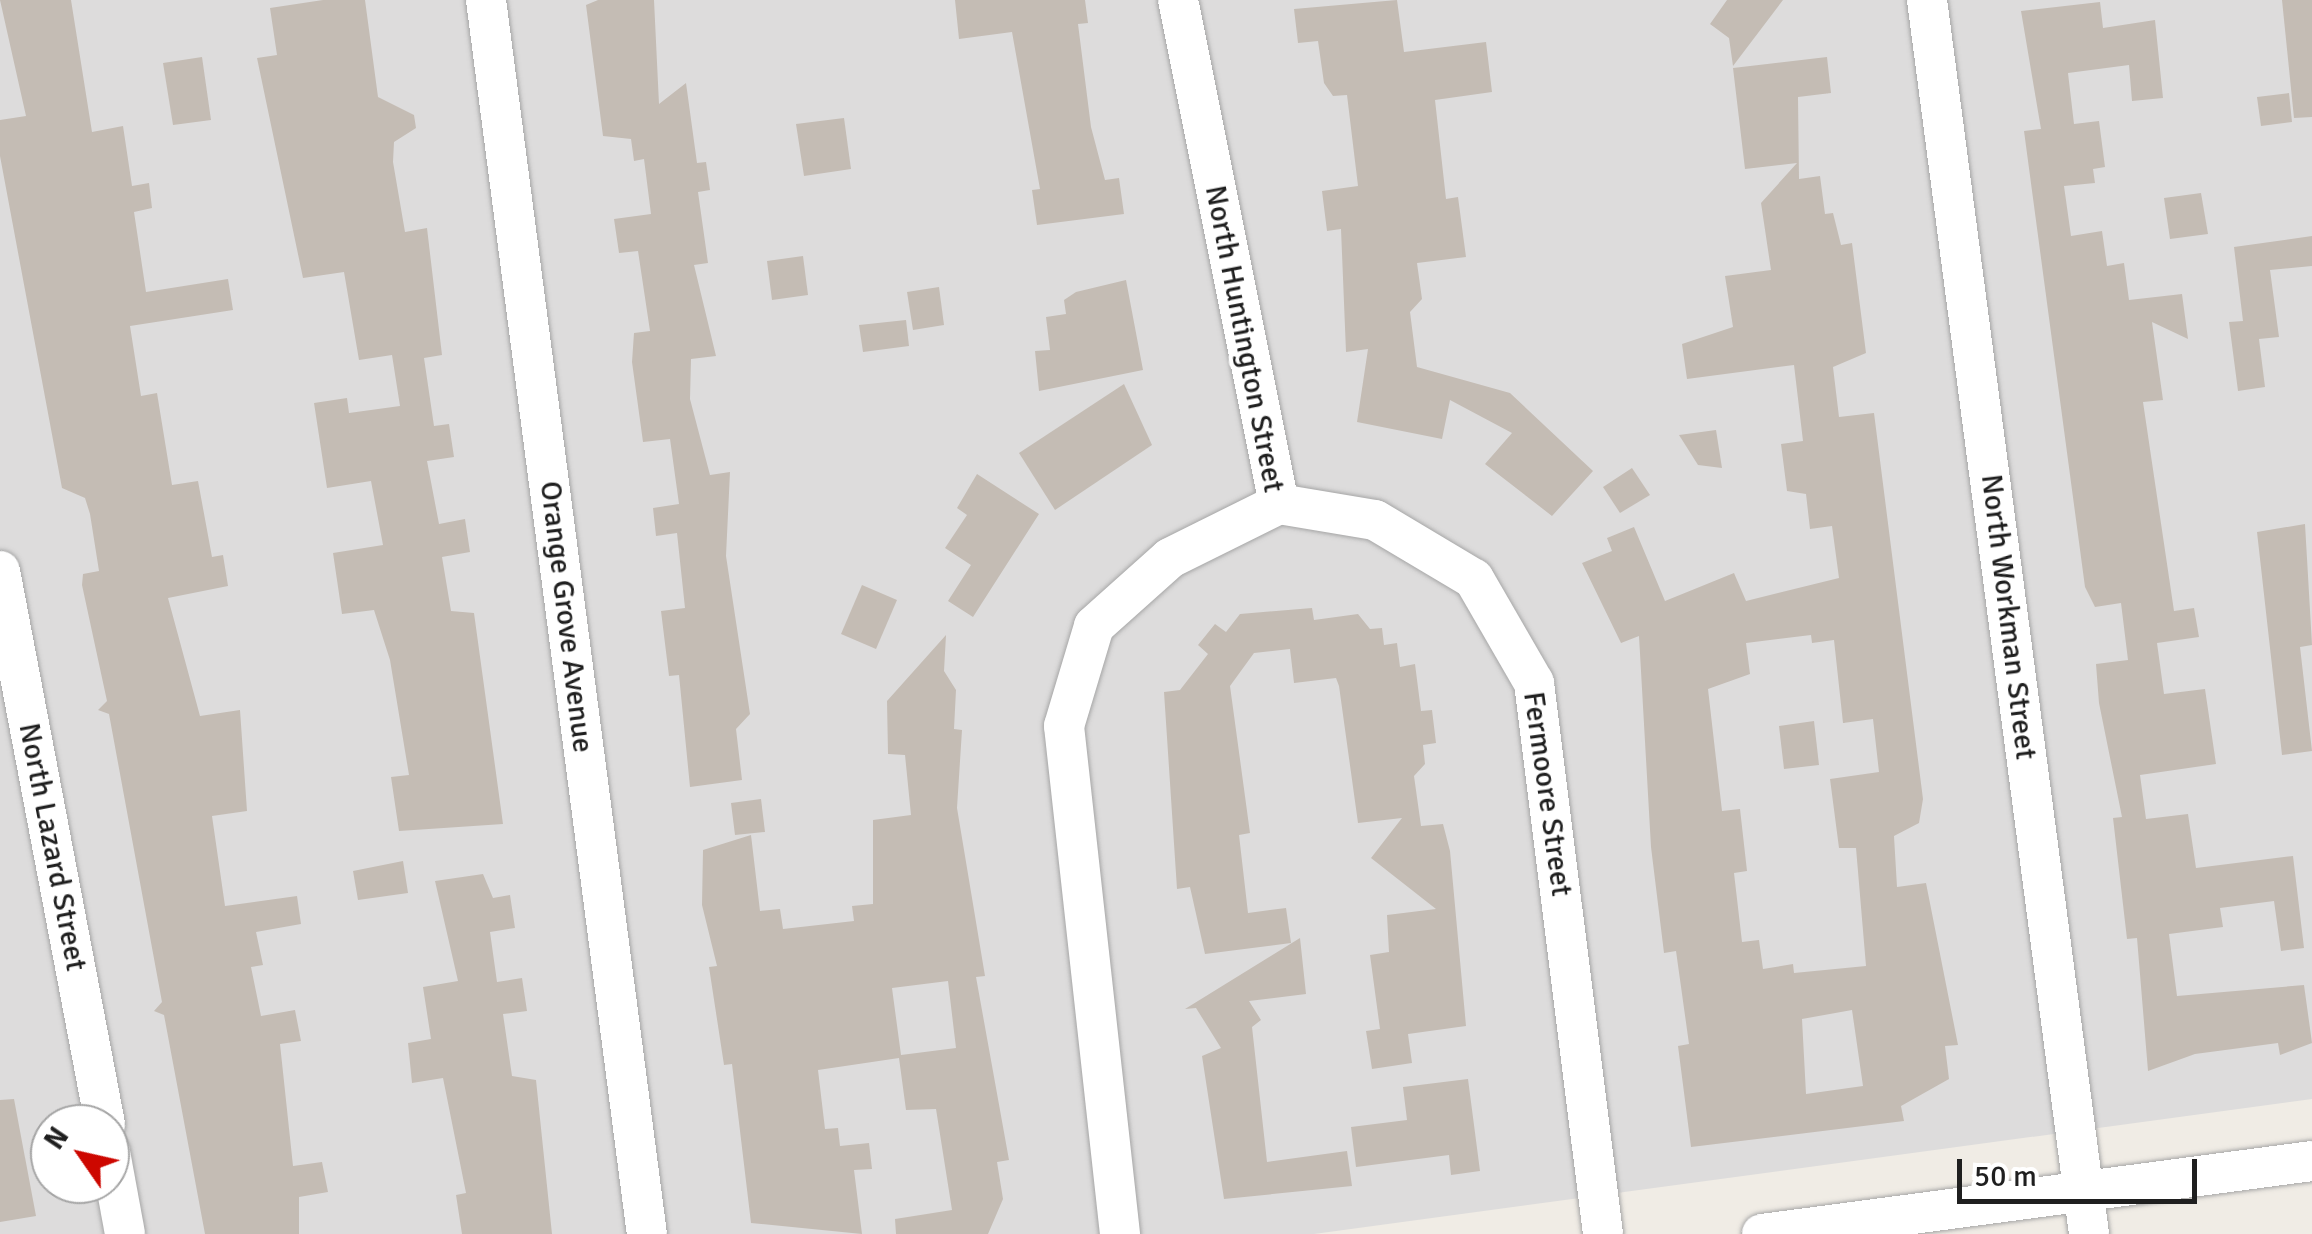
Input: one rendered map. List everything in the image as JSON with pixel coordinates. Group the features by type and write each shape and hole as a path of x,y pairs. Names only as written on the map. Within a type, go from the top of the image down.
{"street":[{"name":"Orange Grove Avenue","path":"486,0 647,1234"},
{"name":"North Huntington Street","path":"1120,1234 1064,726 1094,626 1170,558 1279,504 1178,0"},
{"name":"North Workman Street","path":"1927,0 2089,1234"},
{"name":"Fermoore Street","path":"1279,504 1375,520 1474,579 1534,683 1603,1234"},
{"name":"North Lazard Street","path":"0,571 101,1104"},
{"path":"1762,1234 2312,1161"},
{"path":"120,1204 126,1234"}],"shaded area":[{"path":"0,0 2312,0 2312,1099 1314,1234 0,1234"}],"building":[{"path":"0,0 71,0 92,132 123,126 132,186 149,183 152,208 134,212 146,292 228,279 233,310 130,326 141,396 157,393 172,485 198,481 212,557 223,555 228,586 168,598 200,716 240,710 247,811 212,816 225,906 297,896 301,924 256,932 263,965 251,967 261,1016 295,1010 301,1041 280,1044 293,1166 322,1162 328,1192 299,1197 299,1234 205,1234 164,1015 154,1011 162,1002 109,714 98,710 107,701 82,585 83,574 99,571 90,514 85,498 62,488 0,156 0,120 26,116"},
{"path":"323,0 365,0 378,97 414,115 416,128 394,142 393,162 405,232 427,228 442,355 424,358 434,426 449,424 454,457 427,461 439,524 465,519 470,552 442,557 451,611 474,613 503,824 399,831 391,777 409,775 390,660 374,610 342,614 333,553 383,545 371,481 327,488 314,403 347,398 349,413 400,406 392,355 359,360 344,272 303,278 257,58 277,55 270,8"},
{"path":"598,0 654,0 659,104 686,83 697,163 706,162 710,190 698,192 708,263 694,265 716,356 691,359 690,399 710,475 730,472 726,556 750,714 736,729 742,780 690,787 679,675 669,676 661,611 685,608 677,533 656,536 653,508 679,504 670,439 643,442 632,362 634,333 650,331 638,251 619,253 614,219 651,214 644,159 634,161 631,139 603,136 586,5"},
{"path":"955,0 1085,0 1088,23 1078,24 1091,127 1105,180 1119,178 1124,214 1037,225 1032,190 1040,189 1012,32 959,39"},
{"path":"1397,0 1404,52 1486,42 1492,92 1435,100 1446,199 1458,197 1466,257 1417,263 1422,299 1410,312 1417,367 1510,393 1593,471 1552,516 1485,464 1512,433 1450,400 1442,439 1357,422 1368,349 1346,352 1341,229 1327,231 1322,191 1358,186 1347,95 1333,96 1324,83 1318,41 1298,43 1294,9"},
{"path":"1727,0 1783,0 1733,66 1729,38 1710,24"},
{"path":"2282,0 2312,0 2312,117 2294,118"},
{"path":"2100,2 2103,28 2155,20 2163,98 2132,101 2129,65 2068,73 2074,124 2099,121 2105,167 2093,169 2095,183 2064,186 2071,236 2102,231 2107,266 2124,263 2129,300 2182,294 2188,339 2152,322 2163,400 2143,402 2174,611 2194,608 2199,637 2157,643 2164,694 2205,689 2216,764 2140,775 2146,819 2188,814 2196,868 2293,856 2304,948 2281,951 2274,901 2220,908 2223,927 2169,934 2177,996 2304,985 2312,1043 2280,1055 2278,1043 2195,1054 2148,1071 2137,938 2127,939 2113,818 2122,817 2099,703 2096,664 2128,660 2121,603 2095,607 2085,587 2024,131 2041,129 2021,11"},
{"path":"202,57 211,120 173,125 163,63"},
{"path":"1827,57 1831,93 1798,97 1799,179 1820,176 1825,214 1833,213 1841,245 1852,243 1866,353 1833,367 1839,417 1874,413 1923,799 1919,823 1894,836 1897,887 1926,883 1958,1045 1945,1046 1949,1079 1901,1106 1904,1121 1691,1147 1678,1046 1689,1044 1676,951 1664,953 1651,847 1639,636 1621,643 1582,563 1612,551 1607,538 1634,527 1665,601 1734,573 1746,601 1839,578 1832,526 1810,529 1806,494 1787,491 1781,444 1803,441 1794,365 1687,379 1682,344 1733,327 1725,276 1771,270 1761,203 1797,163 1745,169 1733,68","holes":["1811,635 1812,643 1834,640 1843,723 1873,719 1879,772 1830,779 1839,848 1856,848 1866,966 1794,973 1793,964 1763,969 1759,940 1742,942 1734,873 1747,871 1740,809 1722,811 1708,689 1750,674 1746,643","1852,1010 1863,1086 1806,1094 1802,1019"]},
{"path":"2289,93 2292,122 2261,126 2257,97"},
{"path":"844,118 851,169 804,176 796,124"},
{"path":"2201,193 2208,234 2170,239 2164,198"},
{"path":"2312,236 2312,266 2270,270 2279,337 2259,339 2265,387 2238,391 2229,322 2243,321 2234,247"},
{"path":"803,256 808,295 772,300 767,261"},
{"path":"1126,280 1143,370 1039,391 1035,351 1050,350 1046,317 1066,314 1064,300 1076,292"},
{"path":"939,287 944,325 913,330 907,292"},
{"path":"906,320 909,346 863,352 859,325"},
{"path":"1124,384 1152,445 1055,510 1019,453"},
{"path":"1716,430 1722,468 1698,465 1679,435"},
{"path":"1632,468 1650,495 1620,513 1603,487"},
{"path":"977,474 1039,514 973,617 948,601 971,565 945,548 967,515 957,508"},
{"path":"2305,524 2312,645 2300,647 2312,751 2282,755 2257,532"},
{"path":"862,585 897,600 876,649 841,634"},
{"path":"1312,608 1314,620 1358,614 1370,629 1382,628 1384,645 1397,643 1400,667 1415,664 1421,711 1432,710 1436,743 1423,745 1425,764 1414,776 1421,826 1443,824 1450,851 1466,1026 1408,1034 1412,1063 1372,1069 1366,1031 1380,1029 1370,955 1389,952 1387,915 1436,909 1371,858 1402,818 1358,823 1336,678 1294,683 1290,649 1254,653 1230,686 1250,833 1239,835 1248,913 1286,908 1291,943 1205,954 1190,887 1177,889 1164,692 1180,690 1208,654 1198,645 1215,624 1226,632 1240,614"},
{"path":"946,635 944,671 956,690 954,729 962,730 957,808 985,976 976,977 1009,1160 997,1162 1003,1199 988,1234 896,1234 895,1219 952,1210 936,1109 906,1110 899,1058 818,1070 825,1129 838,1128 840,1146 869,1143 872,1169 854,1170 862,1234 751,1223 732,1064 724,1065 709,967 717,966 702,905 703,850 751,835 760,911 780,909 783,929 854,921 852,906 873,904 873,820 911,815 905,755 888,754 887,701","holes":["948,981 956,1048 901,1055 892,988"]},
{"path":"1814,721 1819,765 1784,769 1779,726"},
{"path":"761,799 765,832 735,835 731,803"},
{"path":"403,861 408,893 358,900 353,871"},
{"path":"483,874 493,898 510,895 515,928 490,932 497,982 522,978 527,1011 503,1014 512,1076 536,1080 552,1234 462,1234 456,1195 466,1193 443,1078 412,1083 408,1043 431,1039 423,987 458,981 435,881"},
{"path":"1300,938 1306,994 1249,1001 1261,1020 1252,1027 1267,1162 1347,1151 1352,1186 1224,1199 1202,1056 1221,1048 1196,1008 1185,1009"},
{"path":"1468,1079 1480,1171 1451,1175 1449,1155 1356,1167 1351,1127 1407,1120 1403,1087"},
{"path":"14,1099 30,1204 34,1204 36,1216 0,1222 0,1100"}]}
